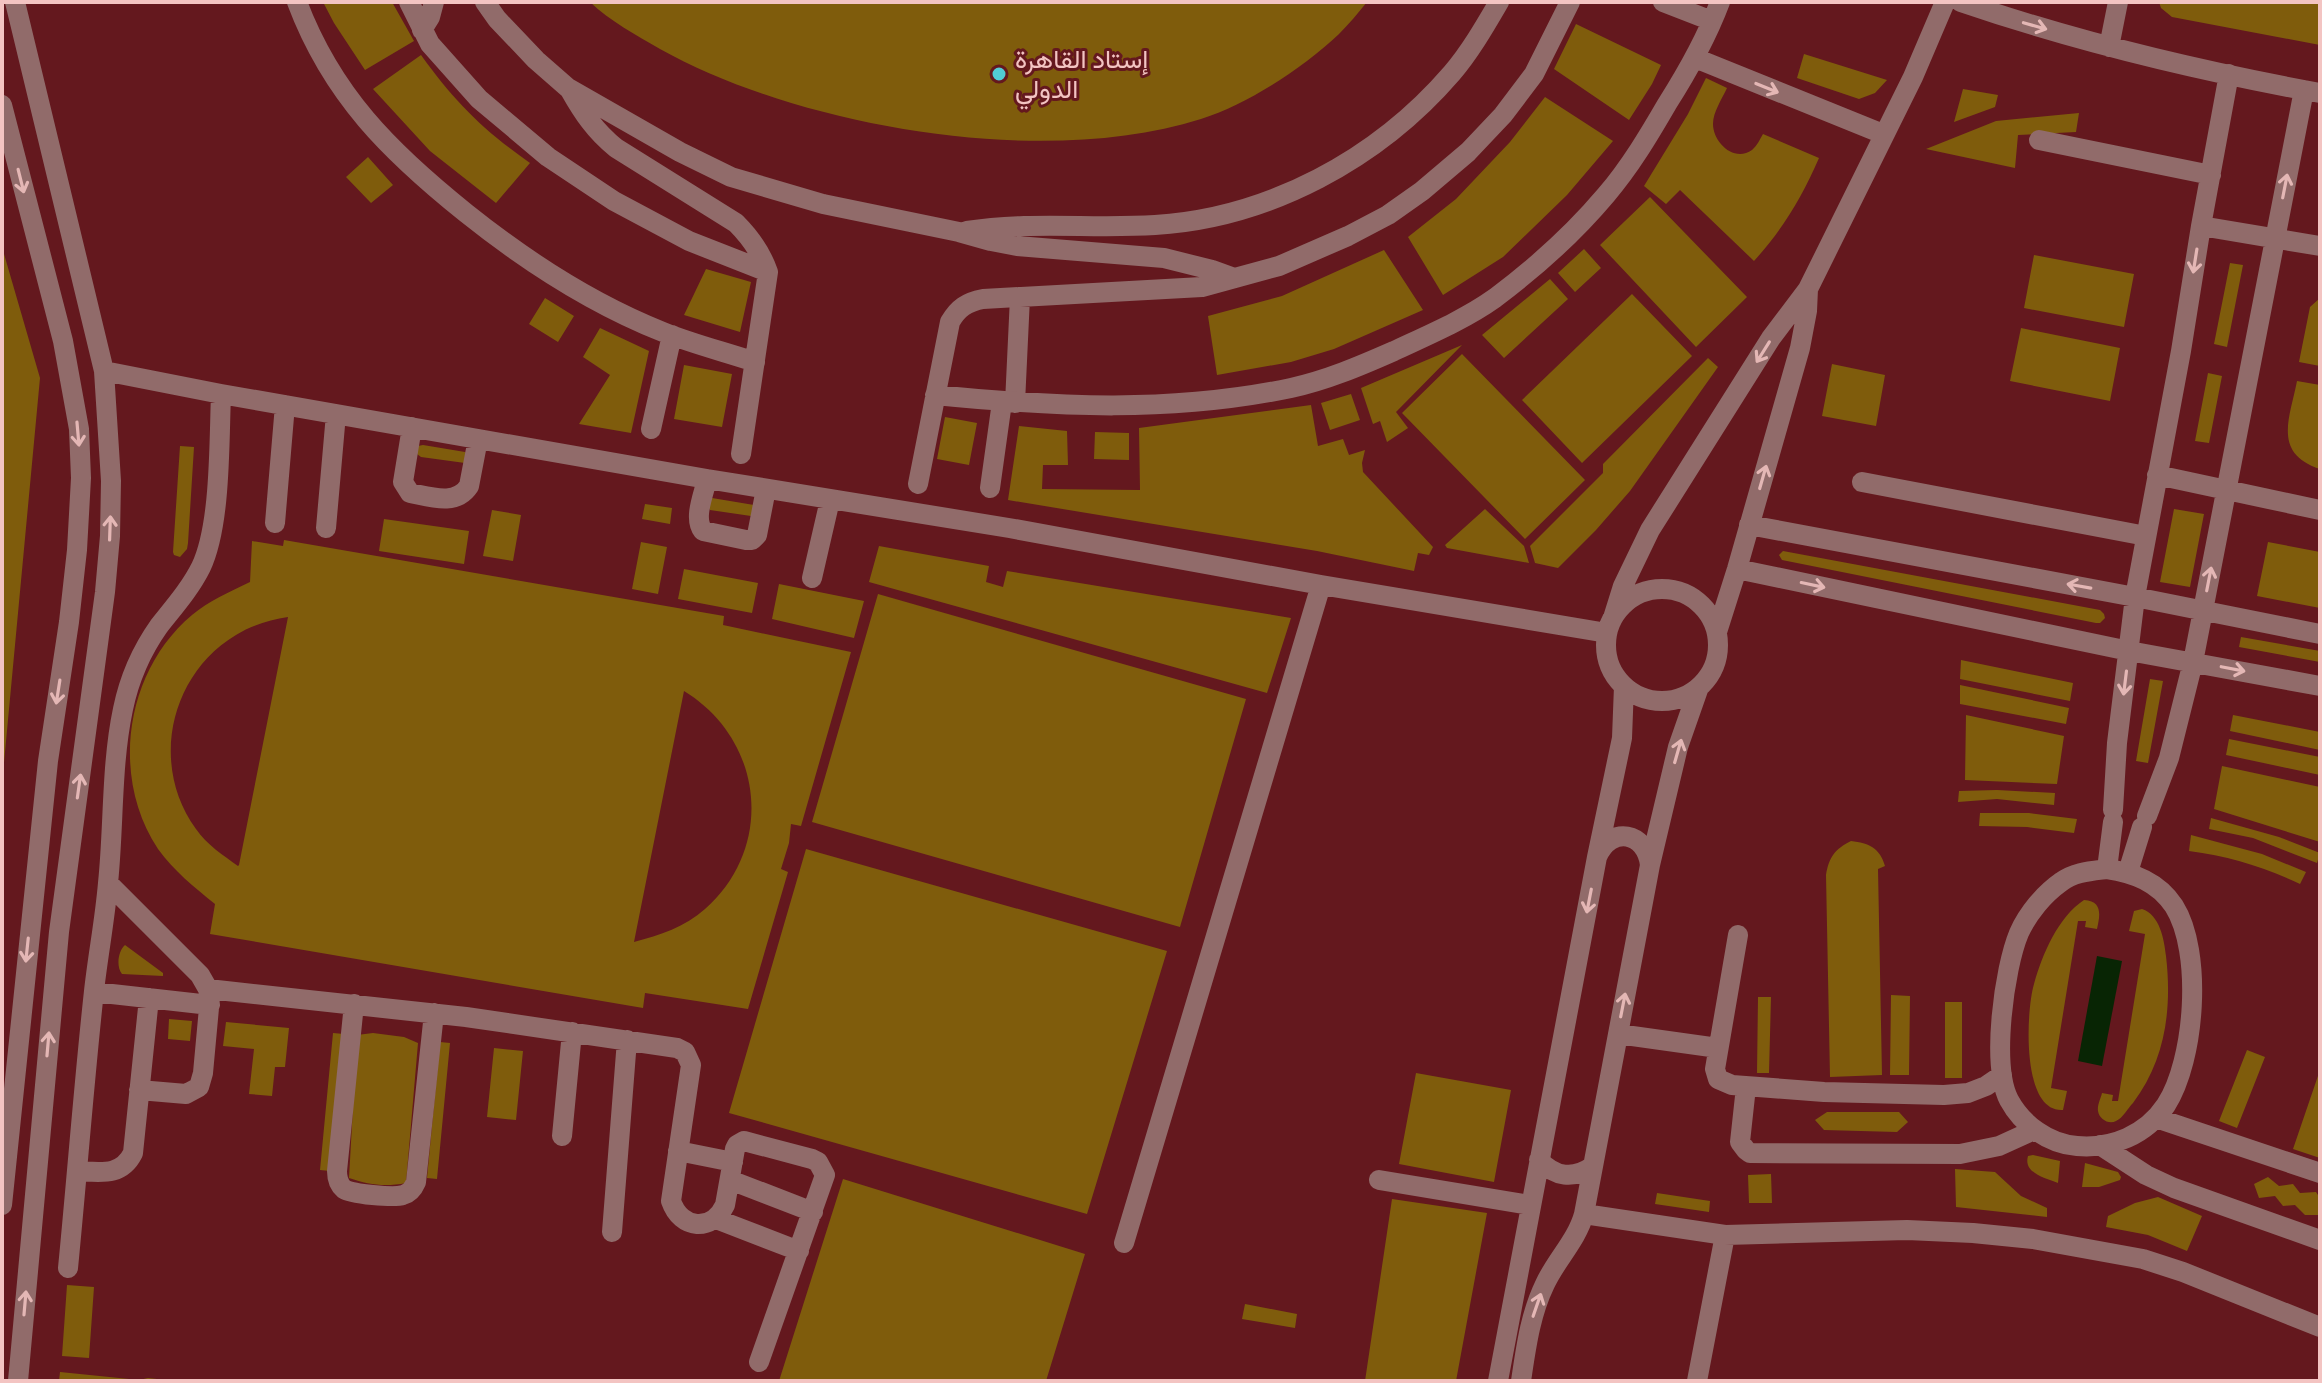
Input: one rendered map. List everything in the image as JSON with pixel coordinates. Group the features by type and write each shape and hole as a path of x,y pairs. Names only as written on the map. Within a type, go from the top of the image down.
{"lane":[{"path":"15,2 104,371 111,481 105,592 59,932 18,1381"},
{"path":"297,2 307,29 337,83 376,133 417,174 493,235 553,277 597,302 672,335 755,362"},
{"path":"409,2 430,44 479,99 548,157 614,201 689,241 768,272"},
{"path":"422,30 434,2"},
{"path":"485,2 536,60 568,88 680,152 731,177 823,204 1017,246 1164,258 1234,278"},
{"path":"959,232 1021,224 1156,225 1214,216 1272,200 1338,168 1378,142 1417,109 1453,72 1499,2"},
{"path":"915,499 950,322 955,313 973,301 1202,287 1279,266 1348,236 1388,215 1468,152 1503,115 1534,74 1570,2"},
{"path":"935,395 1078,407 1133,406 1254,395 1295,387 1351,370 1453,324 1506,289 1574,230 1643,143 1695,58 1716,12 1663,2"},
{"path":"1610,626 1623,604 1637,594 1653,589 1670,589 1686,594 1700,603 1711,616 1717,632 1718,647 1709,675 1699,687 1685,696 1670,700 1638,696 1624,686 1609,662 1610,626 1623,586 1650,530 1771,338 1808,289 1913,77 1945,2"},
{"path":"1961,2 2109,47 2312,92 2275,238 2193,662 2169,758 2128,872"},
{"path":"2109,47 2118,2"},
{"path":"1695,58 1883,134"},
{"path":"2107,869 2116,753 2135,597 2229,74"},
{"path":"568,88 588,122 601,136 736,223 750,237 768,272 739,469"},
{"path":"2,105 63,341 79,429 81,478 77,550 46,777 2,1205"},
{"path":"2039,140 2211,175"},
{"path":"2201,226 2320,246"},
{"path":"1717,632 1800,348 1808,289"},
{"path":"990,488 1009,402 1020,297"},
{"path":"651,429 672,335"},
{"path":"104,371 707,479 739,469"},
{"path":"68,1268 123,708 143,654 157,629 190,588 210,543 221,394"},
{"path":"275,523 285,405"},
{"path":"326,528 336,414"},
{"path":"412,427 403,482 410,493 452,499 459,497 469,486 478,439"},
{"path":"739,469 766,489 830,500 915,499 1009,528 1321,585 1610,626"},
{"path":"2157,475 2320,510"},
{"path":"707,479 698,521 700,528 746,540 752,540 757,535 766,489"},
{"path":"1862,482 2146,536"},
{"path":"812,578 830,500"},
{"path":"1749,525 2320,634"},
{"path":"1737,569 2129,651 2320,686"},
{"path":"1124,1243 1321,585"},
{"path":"1498,1381 1622,738 1624,686"},
{"path":"1521,1381 1529,1330 1539,1297 1554,1266 1576,1235 1584,1214 1650,865 1678,747 1699,687"},
{"path":"1597,857 1608,841 1627,836 1645,846 1650,865"},
{"path":"2107,869 2128,872 2152,884 2174,906 2189,948 2192,1002 2186,1046 2175,1085 2156,1118 2139,1133 2123,1141 2076,1146 2049,1139 2034,1130 2008,1098 2002,1075 2003,1011 2020,932 2030,914 2063,880 2081,872 2107,869"},
{"path":"108,883 200,975 209,997 203,1081 199,1087 186,1094 139,1090"},
{"path":"1738,935 1715,1069 1718,1079 1726,1084 1824,1092 1956,1095 1986,1086 2002,1075"},
{"path":"94,992 149,998 209,997 354,1004 677,1048 685,1052 691,1065 671,1201 674,1209 691,1223 716,1219 799,1251"},
{"path":"77,1171 111,1172 128,1162 133,1153 149,998"},
{"path":"354,1004 337,1171 343,1189 355,1193 405,1195 414,1188 434,1013"},
{"path":"562,1136 572,1032"},
{"path":"1618,1034 1718,1048"},
{"path":"612,1232 627,1040"},
{"path":"1746,1087 1740,1142 1750,1153 1960,1154 1999,1146 2034,1130"},
{"path":"2156,1118 2320,1173"},
{"path":"716,1219 725,1205 737,1145 747,1141 818,1162 825,1175 759,1362"},
{"path":"2100,1145 2160,1182 2320,1240"},
{"path":"678,1151 731,1171 813,1212"},
{"path":"1539,1160 1558,1174 1570,1176 1583,1173 1593,1166"},
{"path":"1379,1180 1530,1205"},
{"path":"1584,1214 1725,1235 1907,1230 2033,1239 2143,1259 2320,1327"},
{"path":"1697,1381 1725,1235"}],"shaded area":[{"path":"323,2 392,2 414,41 365,70"},
{"name":"إستاد القاهرة الدولي","path":"590,2 1367,2 1339,34 1309,60 1274,84 1201,119 1139,134 1070,140 998,140 925,132 852,119 782,100 718,77 660,49 615,22"},
{"path":"2159,2 2320,2 2320,45 2172,17 2161,8"},
{"path":"1576,24 1661,65 1629,120 1554,69"},
{"path":"1804,54 1887,80 1875,93 1859,99 1797,78"},
{"path":"421,55 470,114 530,163 496,203 430,151 373,89"},
{"path":"1706,78 1727,88 1713,119 1714,131 1726,149 1738,154 1745,153 1754,148 1763,134 1819,158 1791,212 1754,261 1680,190 1666,204 1644,186"},
{"path":"1963,89 1998,95 1995,107 1954,122"},
{"path":"1545,97 1613,141 1567,195 1503,257 1443,295 1408,237 1456,199 1510,142"},
{"path":"2079,113 2076,132 2018,135 2015,168 1926,149 1996,121"},
{"path":"368,157 393,185 371,203 346,177"},
{"path":"1650,197 1747,297 1696,347 1600,245"},
{"path":"2,247 40,378 2,784"},
{"path":"1584,249 1601,268 1575,292 1558,273"},
{"path":"1384,250 1423,310 1334,349 1291,362 1217,375 1208,316 1282,296"},
{"path":"2034,255 2134,274 2124,327 2024,308"},
{"path":"2230,263 2243,265 2227,347 2214,344"},
{"path":"706,269 751,282 740,332 684,315"},
{"path":"1550,279 1568,299 1504,358 1482,335"},
{"path":"1632,294 1692,356 1582,463 1522,400"},
{"path":"545,298 574,316 558,342 529,324"},
{"path":"2320,298 2320,366 2299,362 2310,307"},
{"path":"600,328 649,351 631,433 579,424 610,375 583,357"},
{"path":"2021,328 2120,348 2110,401 2010,381"},
{"path":"1462,345 1396,412 1408,428 1387,442 1380,421 1373,424 1361,388"},
{"path":"1462,354 1585,480 1525,539 1402,413"},
{"path":"1708,358 1718,367 1630,491 1558,568 1535,563 1530,546 1603,473 1603,464"},
{"path":"1832,364 1885,375 1876,426 1822,416"},
{"path":"684,365 732,374 722,427 674,419"},
{"path":"2208,373 2222,376 2209,443 2195,441"},
{"path":"2297,381 2320,385 2320,469 2295,454 2290,444 2289,421"},
{"path":"1351,394 1360,420 1330,430 1321,403"},
{"path":"1311,405 1318,446 1343,439 1349,455 1365,450 1363,472 1433,547 1429,555 1418,553 1414,571 1317,551 1008,500 1019,426 1067,431 1068,465 1043,465 1042,489 1140,490 1139,428"},
{"path":"945,417 977,423 969,465 937,459"},
{"path":"1095,432 1129,433 1129,460 1094,459"},
{"path":"180,446 194,447 188,543 180,557 173,552"},
{"path":"418,446 469,455 465,463 421,457 417,454"},
{"path":"712,498 754,505 751,516 710,510 706,502"},
{"path":"645,504 672,508 670,524 642,519"},
{"path":"1485,509 1524,546 1529,563 1447,548 1445,545"},
{"path":"2174,509 2204,514 2190,587 2160,582"},
{"path":"492,510 521,515 513,561 483,556"},
{"path":"384,519 469,531 464,564 379,551"},
{"path":"284,540 724,616 723,625 851,652 801,826 791,824 781,869 788,872 748,1009 645,993 643,1008 210,934 215,904 164,857 143,821 134,790 130,758 132,726 139,695 152,665 169,638 199,610 250,582 252,541 283,546","holes":["288,617 239,865 238,866 205,840 182,804 173,778 171,750 174,723 182,697 195,673 213,652 248,628","684,691 710,712 731,736 744,764 751,794 750,825 743,855 728,884 705,909 672,930 634,942"]},
{"path":"641,542 667,547 658,594 632,589"},
{"path":"2268,542 2320,552 2320,608 2257,596"},
{"path":"879,546 989,566 986,582 1003,587 1007,571 1291,618 1267,693 869,582"},
{"path":"1783,551 2100,610 2105,618 2096,623 1782,560 1779,555"},
{"path":"684,569 758,583 752,613 678,599"},
{"path":"779,584 864,601 854,638 772,619"},
{"path":"878,594 1246,699 1180,927 812,822"},
{"path":"2241,637 2320,651 2320,662 2239,647"},
{"path":"1961,660 2073,683 2070,701 1960,679"},
{"path":"2150,679 2163,681 2148,763 2136,761"},
{"path":"1960,685 2069,708 2066,724 1960,704"},
{"path":"1966,715 2064,736 2057,784 1965,780"},
{"path":"2233,715 2320,732 2320,750 2230,731"},
{"path":"2229,739 2320,757 2320,775 2226,755"},
{"path":"2222,766 2320,787 2320,842 2214,809"},
{"path":"1959,791 2055,793 2054,805 1997,799 1958,802"},
{"path":"1980,813 2029,813 2077,819 2074,833 2027,827 1979,826"},
{"path":"2211,818 2279,837 2320,853 2317,863 2253,838 2209,829"},
{"path":"2191,835 2262,854 2306,872 2300,884 2246,863 2189,851"},
{"path":"1851,841 1873,848 1885,866 1878,869 1882,1075 1830,1077 1826,875 1834,854"},
{"path":"806,849 1167,951 1087,1214 729,1113"},
{"path":"2084,900 2097,906 2099,919 2097,929 2085,927 2086,921 2078,921 2051,1088 2067,1091 2063,1110 2049,1107 2033,1079 2029,1016 2034,984 2046,949 2066,916"},
{"path":"2142,909 2157,922 2164,942 2168,975 2167,1014 2153,1069 2133,1103 2116,1121 2110,1122 2100,1116 2098,1106 2102,1093 2113,1095 2112,1101 2118,1101 2145,934 2129,931 2134,911"},
{"path":"125,945 163,976 122,974 119,959"},
{"path":"2097,956 2122,961 2102,1066 2078,1061"},
{"path":"1891,995 1910,996 1909,1075 1890,1075"},
{"path":"1758,997 1771,997 1769,1073 1757,1073"},
{"path":"1945,1002 1962,1002 1962,1078 1945,1078"},
{"path":"169,1019 192,1021 190,1041 168,1039"},
{"path":"226,1022 289,1028 285,1067 275,1067 272,1096 249,1094 254,1049 223,1046"},
{"path":"333,1033 344,1034 330,1171 320,1170"},
{"path":"373,1033 404,1037 418,1043 406,1183 377,1185 349,1178 357,1035"},
{"path":"440,1042 450,1043 437,1179 427,1178"},
{"path":"494,1048 523,1051 516,1120 487,1117"},
{"path":"2247,1050 2265,1057 2237,1128 2219,1121"},
{"path":"2320,1070 2320,1158 2293,1149"},
{"path":"1416,1073 1511,1090 1494,1182 1399,1164"},
{"path":"1827,1112 1899,1112 1908,1122 1897,1132 1824,1130 1815,1120"},
{"path":"2028,1156 2060,1161 2058,1183 2032,1171 2027,1162"},
{"path":"2085,1163 2118,1172 2120,1180 2099,1187 2082,1187"},
{"path":"1955,1169 1995,1172 2021,1196 2047,1208 2047,1217 1956,1207"},
{"path":"1771,1174 1772,1203 1749,1203 1748,1175"},
{"path":"2268,1177 2279,1186 2293,1184 2300,1193 2316,1192 2320,1198 2320,1215 2305,1215 2295,1205 2283,1206 2275,1196 2259,1198 2254,1184"},
{"path":"843,1179 1085,1254 1046,1381 779,1381"},
{"path":"1657,1193 1710,1201 1709,1212 1655,1204"},
{"path":"2158,1197 2202,1216 2187,1251 2148,1235 2106,1227 2108,1216 2135,1203"},
{"path":"1392,1199 1487,1213 1456,1381 1365,1381"},
{"path":"67,1285 94,1287 89,1358 62,1356"},
{"path":"1245,1304 1297,1314 1295,1328 1242,1319"},
{"path":"60,1372 139,1380 175,1381 59,1381"}],"place":[{"name":"إستاد القاهرة الدولي","path":"999,74"}]}
